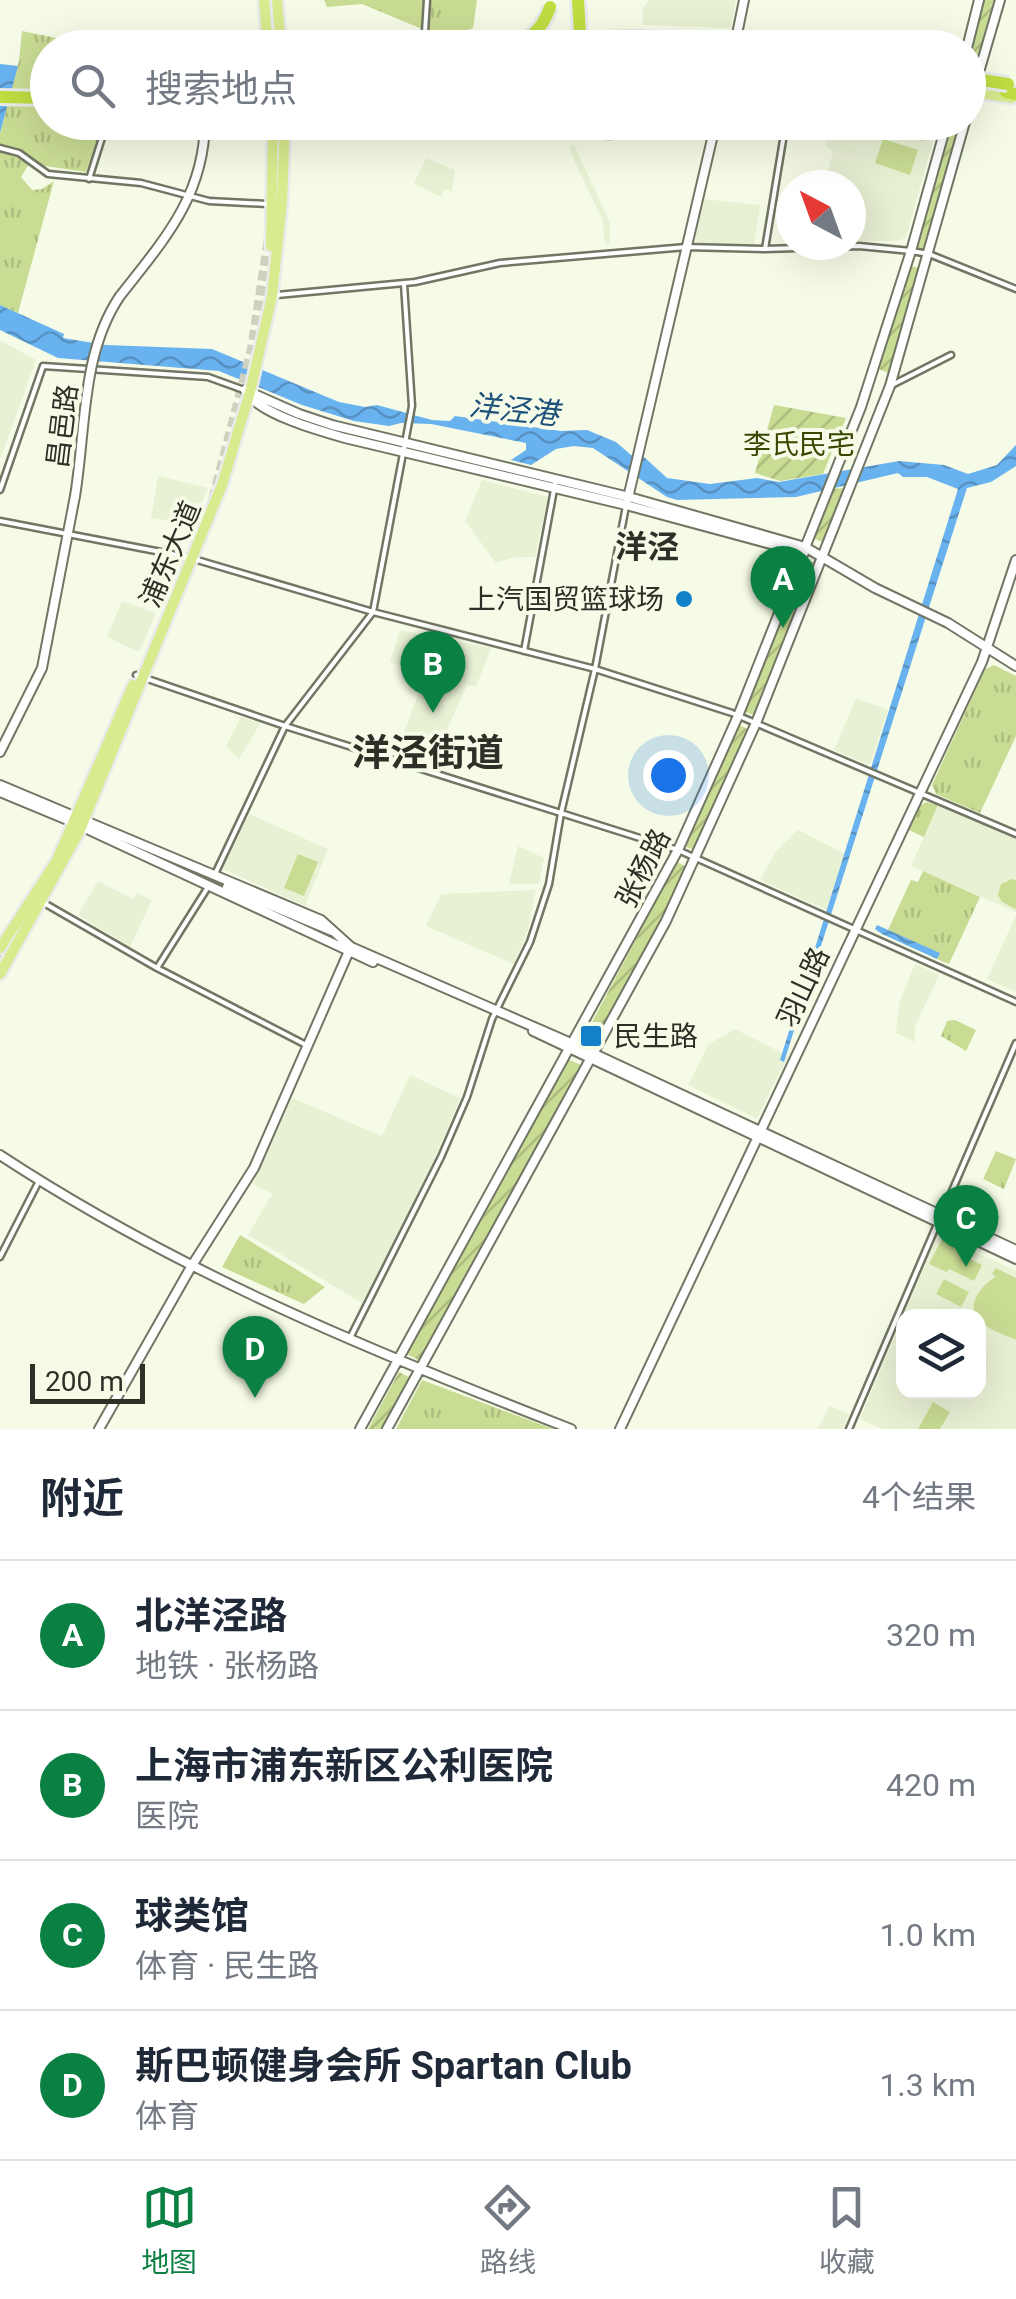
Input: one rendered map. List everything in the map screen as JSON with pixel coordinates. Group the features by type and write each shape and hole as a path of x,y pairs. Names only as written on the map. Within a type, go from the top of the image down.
{"highway":[{"path":"538,30 544,24 550,0"},
{"path":"578,0 580,30"},
{"path":"986,84 1016,84"},
{"path":"986,88 1016,96"},
{"path":"0,90 30,90"},
{"path":"0,98 30,98"}],"main road":[{"path":"264,0 266,30"},
{"path":"277,0 280,30"},
{"path":"738,30 744,0"},
{"path":"971,30 979,0"},
{"path":"986,41 1000,0"},
{"name":"昌邑路","path":"0,752 42,668 70,534 95,348 104,322 120,296 184,211 203,140"},
{"name":"浦东大道","path":"273,140 277,203"},
{"name":"浦东大道","path":"0,974 42,902 79,822 218,485 248,390 269,296 284,140"},
{"path":"286,140 286,185"},
{"path":"628,501 712,140"},
{"name":"张杨路","path":"360,1429 678,850 738,716 861,408 912,251 942,140"},
{"name":"张杨路","path":"387,1429 593,1057 696,858 756,724 890,386 960,140"},
{"path":"248,390 310,427 628,501 824,555 1016,668"},
{"name":"羽山路","path":"620,1429 987,650 1016,560"},
{"path":"0,789 232,880 321,920 340,934 350,950"},
{"path":"79,822 208,886 572,1046 1016,1259"},
{"name":"浦东大道","path":"4,947 79,822"},
{"path":"0,966 56,864"},
{"path":"328,939 227,889 340,934"},
{"path":"99,1429 191,1267 254,1168 350,950"},
{"path":"0,1155 191,1267 417,1370 571,1429"},
{"path":"939,1220 1016,1250"}],"street":[{"path":"425,30 427,0"},
{"path":"89,180 101,140"},
{"path":"765,249 783,140"},
{"path":"0,148 19,153 52,174 142,183 210,201 277,203"},
{"path":"269,296 404,284 500,263 686,246 859,246 912,251 929,254 1016,289"},
{"path":"157,968 214,876 285,726 373,612 412,406 404,284"},
{"path":"890,386 951,355"},
{"path":"0,490 43,366 208,377 248,390"},
{"path":"524,651 555,484"},
{"path":"348,1340 441,1157 467,1097 495,1012 530,942 549,884 628,501"},
{"path":"0,522 190,558 373,612 594,670 738,716 1016,834"},
{"path":"140,676 678,850 1016,1002"},
{"path":"42,902 157,968 308,1046"},
{"path":"848,1429 1016,1042"},
{"path":"0,1257 39,1181"}],"shaded area":[{"path":"649,0 736,0 731,28 643,25 643,8"},
{"path":"827,140 933,140 906,238 866,241 866,170 828,170 833,152 826,146"},
{"path":"574,145 610,222 610,244 605,243 602,219 569,146"},
{"path":"426,158 455,170 452,191 444,190 441,197 414,183"},
{"path":"702,199 760,205 754,245 700,243 695,239"},
{"path":"0,340 36,360 0,460"},
{"path":"158,476 208,488 192,525 151,518"},
{"path":"482,480 548,497 535,557 496,563 465,521"},
{"path":"122,601 156,613 139,652 107,637"},
{"path":"400,630 491,648 476,687 467,685 441,743 427,739 416,761 396,753 423,682 422,673 390,662"},
{"path":"856,698 888,710 870,765 834,750"},
{"path":"241,717 260,724 239,759 226,746"},
{"path":"938,805 1016,839 1016,912 911,866"},
{"path":"249,814 328,849 305,906 223,869"},
{"path":"798,830 845,854 827,910 760,880 776,851"},
{"path":"518,846 544,858 539,884 509,884"},
{"path":"98,881 133,899 136,893 152,900 130,947 78,915"},
{"path":"536,890 528,929 514,964 426,926 441,894"},
{"path":"1016,915 1016,992 987,979"},
{"path":"915,964 939,975 915,1027 915,1042 896,1033 899,1003"},
{"path":"735,1029 788,1056 757,1119 688,1085 709,1044"},
{"path":"410,1075 460,1098 434,1160 362,1303 248,1235 272,1194 253,1184 292,1098 382,1136"},
{"path":"941,1236 1016,1271 1016,1429 881,1429 860,1419 896,1334 896,1399 986,1399 986,1309 906,1309 936,1239"},
{"path":"829,1406 849,1414 843,1429 818,1429"}],"green space":[{"path":"324,0 477,0 473,28 468,30 424,30 362,4 327,7"},
{"path":"982,0 996,0 986,37 986,30 974,30"},
{"path":"22,31 30,33 30,140 98,140 86,172 39,165 32,159 21,177 32,190 54,181 18,313 0,305 0,133 19,61"},
{"path":"883,140 918,150 910,175 875,163"},
{"path":"946,140 957,140 926,250 916,248"},
{"path":"911,266 922,269 890,374 877,368"},
{"name":"李氏民宅","path":"774,405 846,418 823,474 780,481 755,473"},
{"path":"845,488 822,542 813,538 832,489"},
{"path":"804,559 815,563 756,716 743,711"},
{"path":"994,665 1016,676 1016,736 980,813 936,794 932,785 985,669"},
{"path":"739,725 752,731 697,851 684,846"},
{"path":"926,802 938,805 924,837 909,830 920,806"},
{"path":"298,854 318,862 304,896 284,888"},
{"path":"677,862 689,868 594,1047 582,1041"},
{"path":"923,871 980,897 949,964 937,959 939,953 888,930 911,880 918,882"},
{"path":"1016,880 1016,909 1002,902 998,895 1001,884"},
{"path":"955,1020 976,1030 966,1051 941,1036 947,1021"},
{"path":"569,1060 584,1066 420,1361 407,1354"},
{"path":"996,1151 1016,1159 1004,1189 983,1179"},
{"path":"240,1235 325,1287 304,1304 222,1267"},
{"path":"942,1239 959,1248 958,1253 982,1265 974,1281 929,1264"},
{"path":"996,1268 1016,1278 1016,1340 986,1325 986,1309 974,1309 980,1291 996,1277 992,1274"},
{"path":"944,1279 969,1292 961,1307 936,1294"},
{"path":"399,1372 413,1379 386,1429 368,1429"},
{"path":"422,1380 553,1429 396,1429"},
{"path":"933,1402 950,1412 940,1429 918,1429"}],"water":[{"path":"0,64 18,66 0,133"},
{"path":"0,305 64,334 63,338 106,345 212,349 339,402 377,405 432,420 450,421 455,416 561,431 587,430 616,442 631,455 644,457 667,478 710,484 757,478 779,482 899,461 944,465 968,474 997,465 1016,445 1016,466 991,482 967,488 784,1062 780,1060 958,489 927,477 903,477 898,473 796,497 677,500 593,448 556,449 531,465 511,460 526,450 526,443 431,424 389,426 354,421 302,405 219,371 58,358 0,330"},
{"path":"877,925 940,953 937,959 882,934 875,929"}],"tunnel":[{"path":"270,0 272,30"},
{"path":"213,500 252,349 269,238"},
{"path":"131,844 227,887"},
{"path":"0,963 14,939"}],"place":[{"name":"上汽国贸篮球场","path":"684,599"},
{"name":"北洋泾路","path":"783,628"},
{"name":"上海市浦东新区公利医院","path":"433,713"},
{"name":"民生路","path":"591,1036"},
{"name":"球类馆","path":"966,1267"},
{"name":"斯巴顿健身会所 Spartan Club","path":"255,1398"}],"district":[{"name":"洋泾","path":"647,547"},
{"name":"洋泾街道","path":"428,753"}],"water label":[{"name":"洋泾港","path":"514,410"}]}
